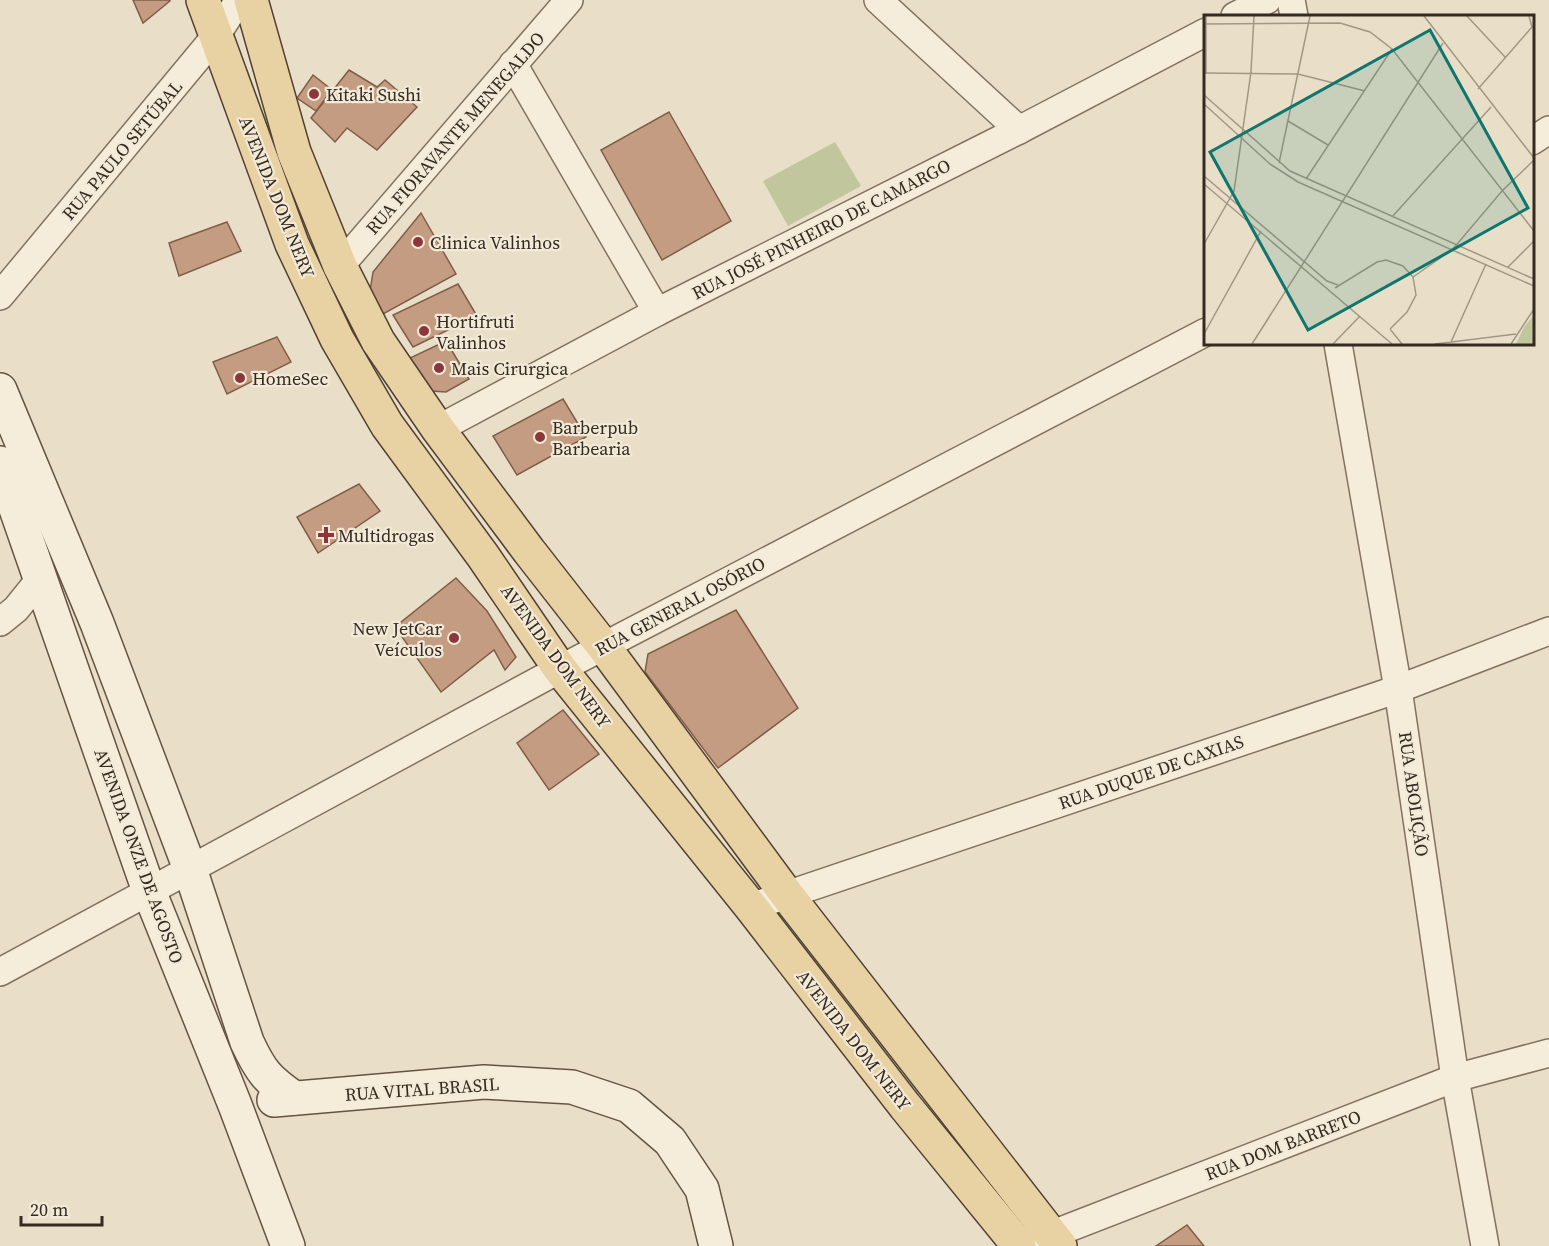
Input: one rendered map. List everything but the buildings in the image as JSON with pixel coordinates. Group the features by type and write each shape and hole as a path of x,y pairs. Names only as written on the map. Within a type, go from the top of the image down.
{"main road":[{"name":"AVENIDA DOM NERY","path":"203,0 292,244 337,339 387,425 483,556 560,669 905,1106 1019,1246"},
{"name":"AVENIDA DOM NERY","path":"251,0 294,152 340,266 378,341 438,429 604,647 787,895 1056,1241"},
{"path":"0,390 97,623 190,869 248,1042 259,1067 273,1083 294,1098"},
{"name":"AVENIDA ONZE DE AGOSTO","path":"0,463 149,891 235,1105 288,1246"},
{"name":"RUA VITAL BRASIL","path":"235,1105 484,1082 572,1087 628,1106 670,1141 702,1189 716,1246"}],"street":[{"name":"RUA PAULO SETÚBAL","path":"0,296 215,37 239,0"},
{"name":"RUA FIORAVANTE MENEGALDO","path":"340,266 569,0"},
{"path":"878,0 1019,130"},
{"path":"1237,15 1267,0"},
{"path":"1291,0 1294,15"},
{"name":"RUA JOSÉ PINHEIRO DE CAMARGO","path":"438,429 657,312 1019,130 1204,33"},
{"path":"513,64 657,312"},
{"path":"1534,140 1549,130"},
{"name":"RUA GENERAL OSÓRIO","path":"0,972 560,669 1204,333"},
{"name":"RUA ABOLIÇÃO","path":"1338,345 1398,689 1455,1077 1485,1246"},
{"path":"0,622 16,609 41,578"},
{"name":"RUA DUQUE DE CAXIAS","path":"750,907 1398,689 1549,631"},
{"name":"RUA DOM BARRETO","path":"1019,1246 1056,1241 1455,1077 1549,1053"}],"green space":[{"path":"835,142 861,186 788,226 763,181"}],"place":[{"name":"Kitaki Sushi","path":"314,94"},
{"name":"Clinica Valinhos","path":"418,242"},
{"name":"Hortifruti Valinhos","path":"424,331"},
{"name":"Mais Cirurgica","path":"439,368"},
{"name":"HomeSec","path":"240,378"},
{"name":"Barberpub Barbearia","path":"540,437"},
{"name":"Multidrogas","path":"326,535"},
{"name":"New JetCar Veículos","path":"454,638"}]}
